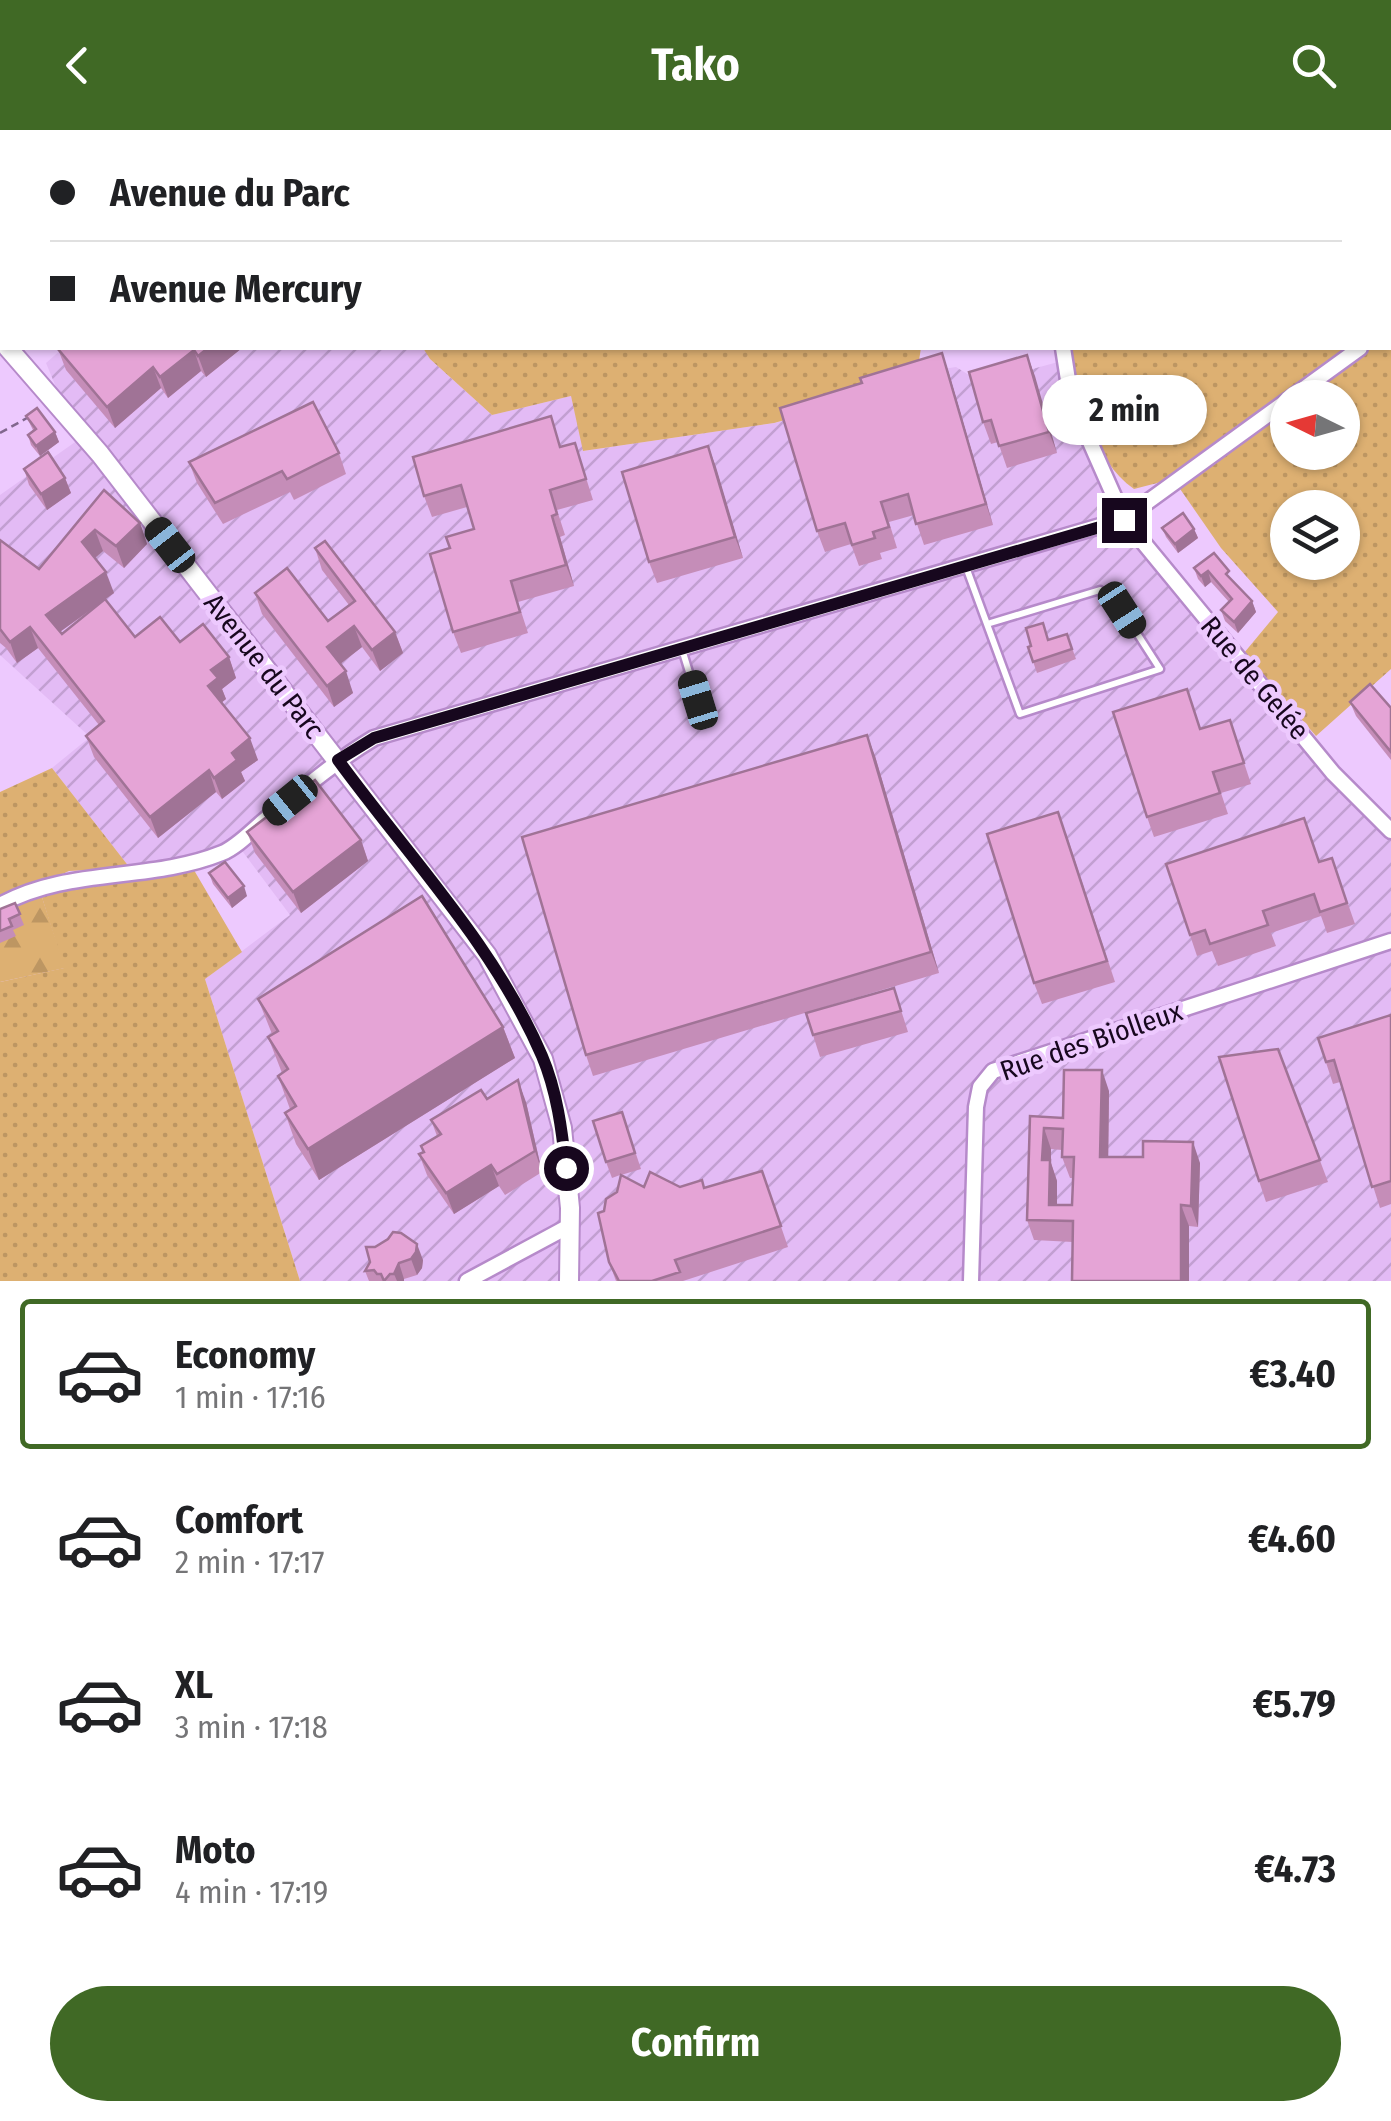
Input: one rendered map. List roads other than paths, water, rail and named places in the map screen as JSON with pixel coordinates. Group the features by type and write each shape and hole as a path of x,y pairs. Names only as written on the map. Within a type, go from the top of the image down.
{"street":[{"name":"Avenue du Parc","path":"10,350 56,400 487,954 543,1059 562,1128 571,1225 569,1281"},
{"name":"Rue de Gelée","path":"1063,350 1072,399 1124,520 1334,774 1391,831"},
{"path":"1315,380 1357,350"},
{"path":"0,905 16,896 72,879 166,868 225,852 338,760 374,738 1124,520 1270,413"},
{"name":"Rue des Biolleux","path":"970,1281 976,1108 980,1087 993,1071 1391,941"},
{"path":"467,1281 571,1225"}],"lane":[{"path":"27,418 56,400"},
{"path":"966,566 987,624 1020,714 1160,669 1122,610 1100,590 987,624"},
{"path":"682,648 702,715"}]}
